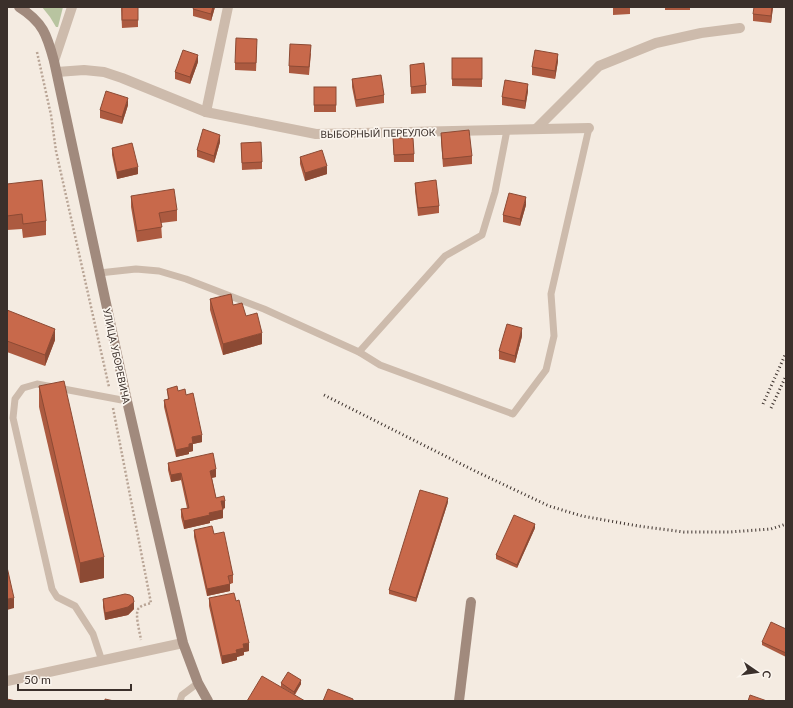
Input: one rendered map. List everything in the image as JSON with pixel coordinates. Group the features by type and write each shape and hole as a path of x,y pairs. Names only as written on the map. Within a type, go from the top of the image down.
{"main road":[{"name":"УЛИЦА УБОРЕВИЧА","path":"19,7 32,15 46,34 57,72 127,401 183,643 198,683 208,701"},
{"path":"459,701 471,602"}],"street":[{"path":"54,61 72,7"},
{"path":"206,112 228,7"},
{"path":"536,129 599,66 656,43 701,33 740,28"},
{"name":"ВЫБОРНЫЙ ПЕРЕУЛОК","path":"57,72 84,70 104,72 206,112 316,134 589,128"},
{"path":"7,681 183,643"}],"lane":[{"path":"99,273 136,269 159,271 186,279 264,309 359,352 380,365 513,414 546,370 554,336 551,294 589,128"},
{"path":"359,352 445,256 482,235 495,192 507,130"},
{"path":"102,661 93,634 75,606 57,598 52,589 13,418 15,399 23,388 37,384 127,401"},
{"path":"180,701 182,695 198,683"}],"path":[{"path":"37,51 51,115 56,151 111,398 151,603 139,607 136,615 143,652"}],"green space":[{"path":"42,7 63,7 58,27 56,27"}],"building":[{"path":"122,7 138,7 138,20 122,20"},
{"path":"194,7 213,7 211,14 193,9"},
{"path":"754,7 772,7 771,16 753,14"},
{"path":"236,38 257,39 256,63 235,63"},
{"path":"290,44 311,45 309,67 289,66"},
{"path":"183,50 198,55 190,77 175,72"},
{"path":"535,50 558,54 555,71 532,67"},
{"path":"452,58 482,58 482,79 452,79"},
{"path":"424,63 426,85 411,87 410,65"},
{"path":"381,75 384,95 356,100 352,79"},
{"path":"505,80 528,84 525,101 502,97"},
{"path":"314,87 336,87 336,105 314,105"},
{"path":"106,91 128,98 122,117 100,110"},
{"path":"203,129 220,135 214,156 197,150"},
{"path":"469,130 472,156 443,159 441,133"},
{"path":"393,138 413,138 414,154 394,155"},
{"path":"261,142 262,162 242,163 241,143"},
{"path":"132,143 138,167 117,172 112,148"},
{"path":"322,150 327,166 305,173 300,157"},
{"path":"42,180 46,221 23,224 22,214 7,216 7,184"},
{"path":"436,180 439,206 418,208 415,183"},
{"path":"174,189 177,210 159,213 162,227 137,231 131,196"},
{"path":"509,193 526,197 520,219 503,215"},
{"path":"231,294 233,305 242,303 246,316 257,313 262,333 223,344 210,299"},
{"path":"7,310 55,329 45,355 7,341"},
{"path":"507,324 522,328 515,356 499,351"},
{"path":"64,381 104,557 80,563 39,386"},
{"path":"177,386 178,391 185,389 186,395 193,393 202,435 192,437 193,443 189,444 189,447 176,450 164,400 169,399 167,389"},
{"path":"213,453 216,469 210,471 216,498 224,496 225,501 221,501 223,510 209,513 210,515 184,521 181,509 189,508 181,473 171,475 168,463"},
{"path":"420,490 448,498 416,598 389,590"},
{"path":"514,515 535,524 517,565 496,555"},
{"path":"212,526 214,534 224,532 233,575 228,576 230,584 207,589 194,530"},
{"path":"7,567 14,598 7,599"},
{"path":"234,593 236,601 239,600 249,643 243,644 244,648 236,650 237,653 222,656 209,598"},
{"path":"125,594 133,597 134,602 128,607 105,613 103,599"},
{"path":"771,622 786,629 786,653 762,642"},
{"path":"288,672 301,680 294,692 281,683"},
{"path":"262,676 305,701 247,701"},
{"path":"328,689 353,699 353,701 323,701"},
{"path":"750,695 767,701 748,701"}],"railway":[{"path":"763,404 786,353"},
{"path":"771,408 786,376"},
{"path":"324,395 475,471 549,506 582,516 638,526 684,532 730,532 771,529 786,524"}]}
